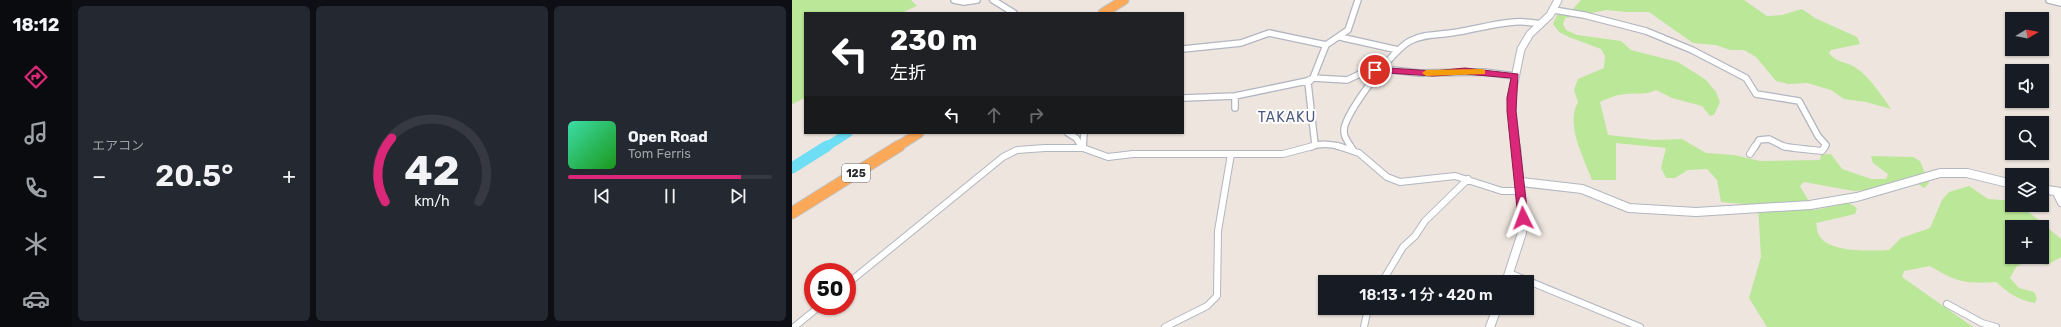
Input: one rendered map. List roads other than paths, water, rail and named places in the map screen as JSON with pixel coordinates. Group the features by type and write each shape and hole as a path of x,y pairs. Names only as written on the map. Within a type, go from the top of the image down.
{"highway":[{"path":"1105,12 1124,0"},
{"path":"1113,12 1132,0"},
{"name":"125","path":"792,207 908,134"},
{"name":"125","path":"792,213 917,134"}],"main road":[{"path":"1509,273 1522,233 1523,218 1521,182 1511,111 1511,98 1521,49 1530,34 1554,10 1558,0"},
{"path":"1490,327 1494,315"}],"street":[{"path":"954,0 964,2 977,0"},
{"path":"993,0 1012,12"},
{"path":"1315,145 1308,83 1313,78 1323,56 1326,45 1329,41 1340,37 1350,26 1358,0"},
{"path":"2050,0 2061,1"},
{"path":"1554,10 1584,15 1646,32 1692,50 1746,78 1756,94 1799,101 1818,136 1826,145 1822,151 1795,147 1787,148 1769,139 1763,139 1759,140 1750,154"},
{"path":"1521,191 1502,191 1468,179 1449,176 1400,182 1387,177 1353,150 1344,136 1346,125 1363,93 1398,50 1410,41 1431,34 1451,33 1508,21 1528,21 1541,24"},
{"path":"1184,49 1241,42 1270,33 1326,45"},
{"path":"1340,37 1398,50"},
{"path":"1184,98 1235,96 1307,81 1313,78 1347,80 1364,72 1384,69 1419,73 1484,72 1515,76"},
{"path":"1235,96 1235,108"},
{"path":"1070,134 1076,138 1083,148"},
{"path":"1083,148 1084,134"},
{"path":"856,277 1008,154 1032,148 1083,148 1108,157 1133,154 1283,154 1306,149 1315,145 1336,145 1353,150"},
{"path":"1165,327 1203,308 1216,300 1218,295 1218,232 1231,154"},
{"path":"1521,182 1568,186 1582,189 1629,208 1696,212 1810,205 1857,197 1940,173 1967,174 2005,182"},
{"path":"1386,275 1403,247 1415,236 1425,221 1468,179"},
{"path":"2058,192 2061,203"},
{"path":"1509,273 1640,327"},
{"path":"1947,304 1982,324 1996,327"},
{"path":"794,327 809,315"},
{"path":"1364,327 1367,315"}],"waterway":[{"path":"826,147 846,134"},
{"path":"792,168 827,146"}],"district":[{"name":"TAKAKU","path":"1287,117"}]}
